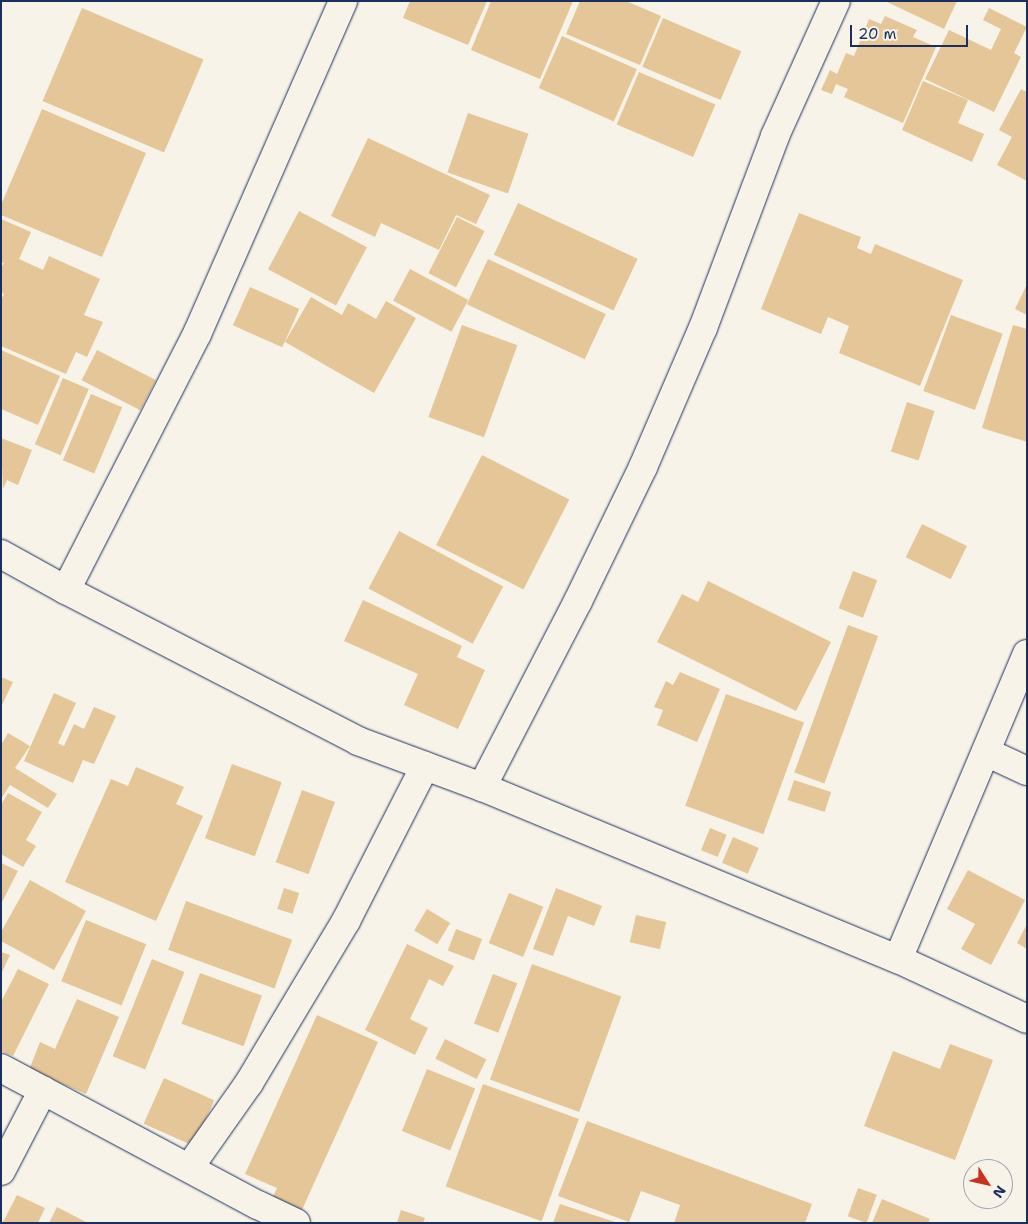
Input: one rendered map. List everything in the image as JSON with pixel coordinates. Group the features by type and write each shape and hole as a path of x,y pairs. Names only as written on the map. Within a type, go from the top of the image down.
{"street":[{"path":"66,590 197,334 344,1"},
{"path":"482,787 578,601 643,466 703,328 776,136 836,1"},
{"path":"1,554 66,590 358,741 482,787 898,959 1027,1019"},
{"path":"898,959 1027,654"},
{"path":"986,752 1027,771"},
{"path":"189,1168 249,1083 346,921 425,766"},
{"path":"1,1068 296,1223"},
{"path":"1,1171 43,1090"}],"building":[{"path":"410,1 487,1 468,45 403,18"},
{"path":"491,1 573,1 540,79 471,50"},
{"path":"580,1 626,1 661,16 640,65 566,34"},
{"path":"885,1 957,1 944,29"},
{"path":"82,8 204,60 164,153 43,101"},
{"path":"989,8 1027,27 1014,53 1021,57 994,112 925,79 949,30 991,50 1001,29 983,20"},
{"path":"885,16 917,30 913,37 936,47 903,123 844,97 848,89 836,84 832,94 821,90 830,70 837,74 846,53 854,56 869,19 881,24"},
{"path":"663,18 741,51 721,100 642,67"},
{"path":"562,36 637,69 614,121 539,88"},
{"path":"639,72 715,104 693,157 617,124"},
{"path":"923,81 968,100 958,123 984,134 972,162 902,130"},
{"path":"1021,89 1027,92 1027,181 997,165 1012,137 999,130"},
{"path":"42,109 146,153 102,257 1,215 1,205"},
{"path":"468,113 529,134 508,193 447,173"},
{"path":"368,138 490,195 476,224 456,215 439,250 381,223 375,237 331,216"},
{"path":"518,203 638,259 614,310 494,255"},
{"path":"299,211 367,247 336,305 268,269"},
{"path":"799,213 861,237 857,248 871,254 875,244 963,280 920,386 839,353 849,326 828,317 821,334 761,309"},
{"path":"457,217 485,231 456,287 428,273"},
{"path":"1,219 31,232 19,259 43,270 49,256 100,279 84,315 103,322 87,357 76,352 66,374 1,346 1,300 4,294 1,292 1,268 4,263 1,262"},
{"path":"488,259 606,314 585,359 467,304"},
{"path":"410,269 468,300 451,332 393,301"},
{"path":"1027,284 1027,315 1015,309"},
{"path":"250,287 299,309 282,347 233,325"},
{"path":"311,297 342,315 348,303 376,319 386,301 416,318 374,393 285,342"},
{"path":"951,315 1003,334 975,410 923,391"},
{"path":"462,325 517,345 484,437 428,417"},
{"path":"1013,325 1027,329 1027,442 982,428"},
{"path":"1,350 60,376 38,425 1,409"},
{"path":"97,350 156,380 140,410 82,380"},
{"path":"63,378 89,389 61,455 35,444"},
{"path":"91,394 122,407 94,474 63,460"},
{"path":"907,402 935,411 919,460 891,451"},
{"path":"1,438 32,450 18,485 7,480 3,489"},
{"path":"482,455 569,499 523,589 436,545"},
{"path":"922,524 967,546 951,579 906,557"},
{"path":"399,531 503,586 473,644 368,588"},
{"path":"853,571 877,580 863,618 839,608"},
{"path":"708,581 831,642 796,711 657,642 682,594 698,602"},
{"path":"363,600 462,646 457,657 485,670 458,729 404,705 418,674 344,641"},
{"path":"848,625 878,636 824,783 794,773"},
{"path":"680,672 720,689 697,742 657,725 663,710 654,707 666,681 673,685"},
{"path":"1,677 13,682 1,707"},
{"path":"54,693 76,703 58,743 64,746 74,724 84,729 94,707 116,716 94,764 83,760 73,783 24,761"},
{"path":"726,694 804,722 763,834 685,806"},
{"path":"8,733 30,746 15,768 57,794 48,808 10,785 1,799 1,745"},
{"path":"232,764 282,782 255,856 205,838"},
{"path":"136,767 184,787 176,804 203,816 156,921 65,882 111,779 128,786"},
{"path":"794,780 831,792 825,812 788,800"},
{"path":"302,790 335,802 309,874 276,862"},
{"path":"8,793 42,812 26,840 36,846 23,867 1,854 1,805"},
{"path":"710,828 727,835 718,857 701,850"},
{"path":"733,837 759,848 748,874 722,863"},
{"path":"1,863 18,871 1,904"},
{"path":"968,870 1025,900 991,965 961,949 975,924 947,909"},
{"path":"30,880 86,911 54,970 1,941 1,932"},
{"path":"284,888 299,893 292,914 277,909"},
{"path":"556,888 602,906 594,926 568,916 553,956 533,949"},
{"path":"509,893 543,907 523,957 489,943"},
{"path":"186,901 292,940 274,989 168,950"},
{"path":"427,909 450,923 437,944 414,930"},
{"path":"636,915 666,922 660,949 630,942"},
{"path":"86,920 146,944 122,1006 61,981"},
{"path":"1027,924 1027,949 1017,943"},
{"path":"456,929 482,939 474,961 448,950"},
{"path":"407,944 454,966 443,986 429,979 410,1019 428,1028 415,1055 365,1030"},
{"path":"1,952 10,955 1,974"},
{"path":"152,959 184,972 145,1069 113,1056"},
{"path":"532,964 621,996 579,1112 490,1080"},
{"path":"18,969 49,984 13,1056 1,1051 1,1002"},
{"path":"200,973 262,996 244,1046 182,1024"},
{"path":"493,974 517,983 498,1033 474,1023"},
{"path":"77,999 119,1017 86,1094 29,1070 40,1042 55,1049"},
{"path":"317,1015 378,1042 301,1212 272,1199 277,1188 245,1174"},
{"path":"445,1039 486,1059 477,1079 435,1059"},
{"path":"950,1044 993,1060 955,1160 864,1126 893,1051 940,1069"},
{"path":"427,1069 475,1088 450,1151 402,1131"},
{"path":"164,1078 214,1100 194,1146 144,1124"},
{"path":"483,1084 579,1119 542,1221 446,1186"},
{"path":"587,1121 812,1204 805,1223 674,1223 680,1205 641,1191 629,1222 558,1196"},
{"path":"858,1188 877,1195 867,1223 848,1216"},
{"path":"17,1195 45,1208 38,1223 3,1222"},
{"path":"882,1199 930,1219 928,1223 872,1223"},
{"path":"560,1204 615,1222 553,1223"},
{"path":"57,1207 88,1223 49,1223"},
{"path":"401,1210 425,1218 423,1223 397,1223"}]}
